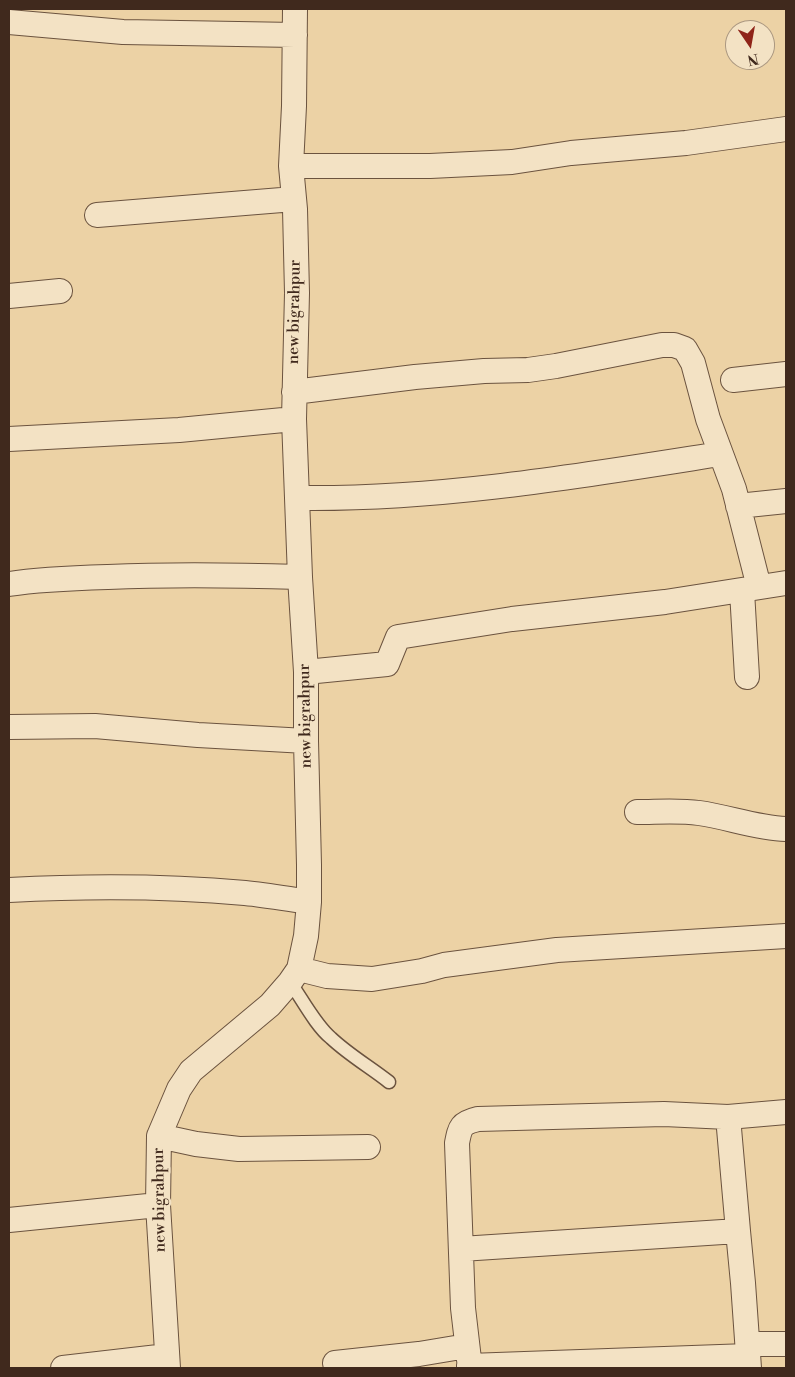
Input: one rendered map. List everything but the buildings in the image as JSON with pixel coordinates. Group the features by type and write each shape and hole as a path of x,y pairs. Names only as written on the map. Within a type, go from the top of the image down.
{"street":[{"name":"new bigrahpur","path":"168,1362 158,1205 159,1136 179,1089 191,1070 270,1005 295,976 306,936 309,902 309,820 306,672 294,419 297,292 291,166 295,9"},
{"path":"9,22 123,32 295,35"},
{"path":"291,166 430,166 490,163 571,153 677,144 786,129"},
{"path":"97,215 294,199"},
{"path":"9,296 60,292"},
{"path":"294,392 415,377 484,371 528,370 582,362 662,345 674,345 685,349 692,364 702,401 738,506 750,589 747,677"},
{"path":"733,380 786,374"},
{"path":"9,439 179,430 294,419"},
{"path":"297,498 352,498 443,492 608,471 720,454"},
{"path":"738,506 786,500"},
{"path":"9,584 87,577 147,575 206,574 300,577"},
{"path":"306,672 387,664 398,637 512,619 637,606 786,583"},
{"path":"9,727 95,726 306,741"},
{"path":"637,812 699,813 754,826 786,829"},
{"path":"9,890 173,889 245,893 309,902"},
{"path":"295,976 372,979 422,971 444,965 557,950 597,946 786,936"},
{"path":"469,1360 463,1308 457,1143 460,1129 467,1122 478,1119 664,1114 728,1117 786,1112"},
{"path":"728,1117 748,1356"},
{"path":"159,1136 196,1144 238,1149 368,1147"},
{"path":"9,1220 158,1205"},
{"path":"461,1249 738,1231"},
{"path":"335,1363 409,1355 469,1360 748,1356 786,1344"},
{"path":"63,1368 168,1362"}],"lane":[{"path":"295,976 320,1028 330,1038 389,1082"}]}
